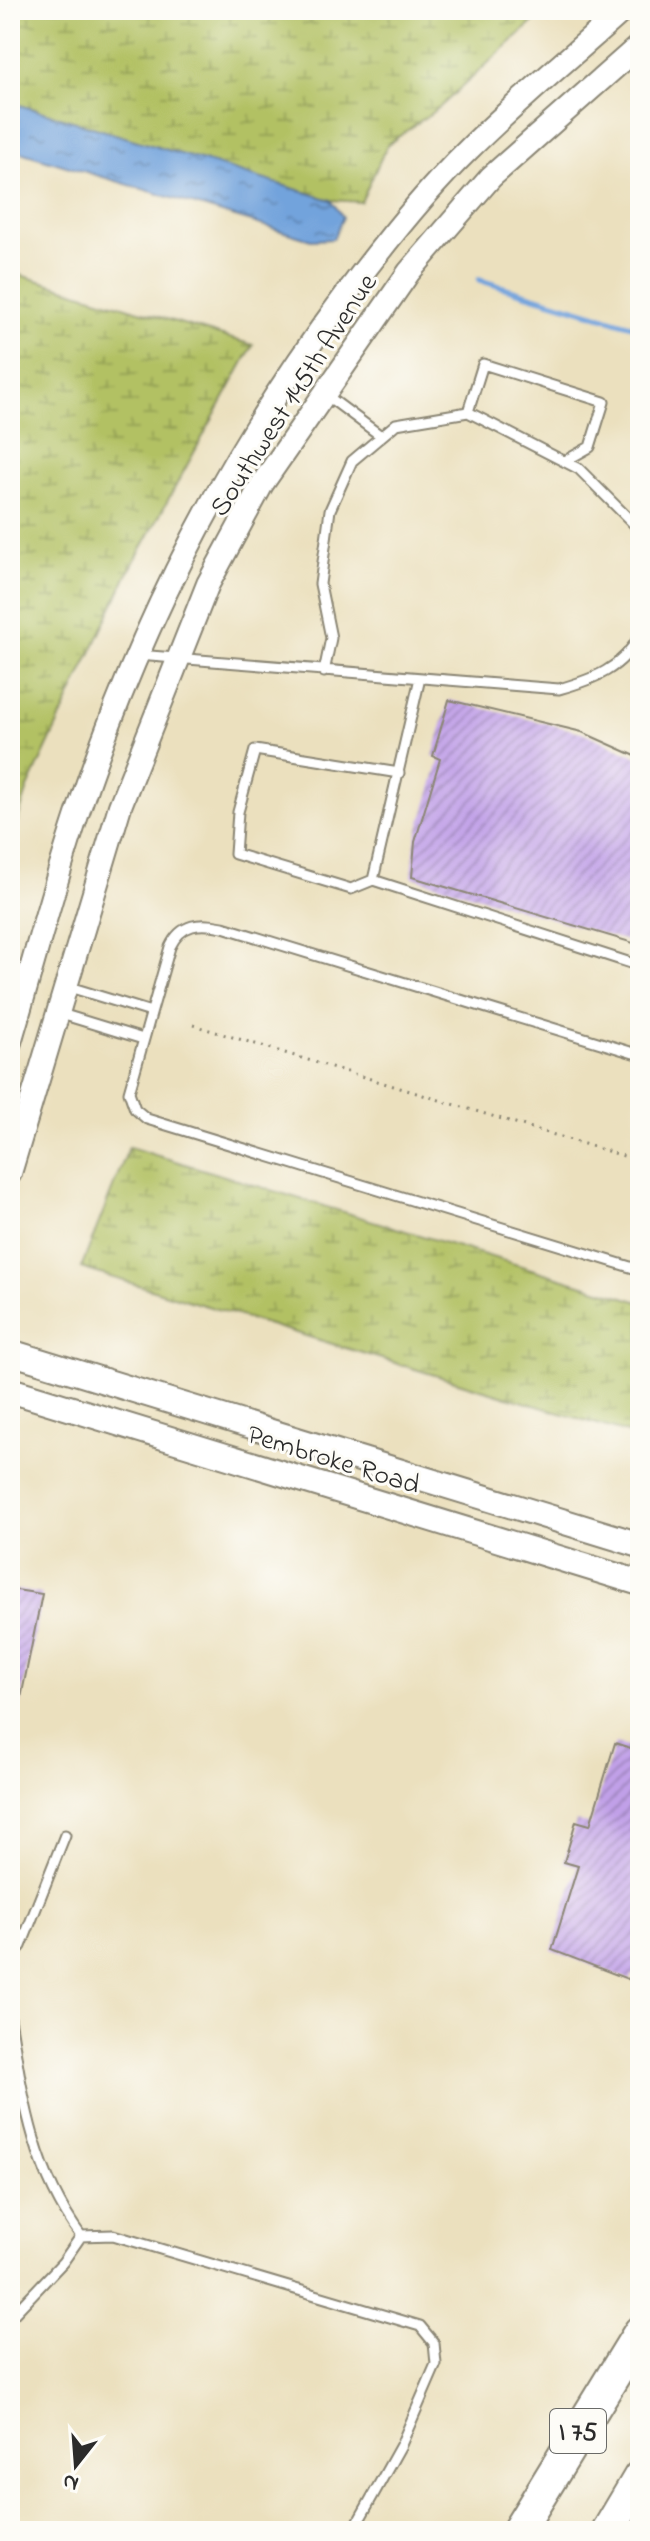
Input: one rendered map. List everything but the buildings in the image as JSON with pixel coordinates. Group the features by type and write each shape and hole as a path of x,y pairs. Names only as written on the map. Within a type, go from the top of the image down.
{"highway":[{"name":"I 75","path":"518,2531 635,2350"},
{"path":"608,2531 640,2477"}],"main road":[{"name":"Pembroke Road","path":"10,1352 640,1545"},
{"name":"Pembroke Road","path":"10,1390 640,1583"}],"street":[{"name":"Southwest 145th Avenue","path":"10,1042 78,811 137,655 177,564 234,458 319,331 382,247 467,151 623,10"},
{"path":"634,10 640,21"},
{"name":"Southwest 145th Avenue","path":"10,1173 120,806 175,659 208,584 262,484 409,272 491,177 640,45"}],"lane":[{"path":"468,412 483,364 604,402 590,447 565,461"},
{"path":"323,393 381,436"},
{"path":"324,672 331,638 320,584 330,510 352,461 396,424 468,412 579,469 635,525 640,538"},
{"path":"137,655 559,689 600,678 631,651 640,635"},
{"path":"373,880 420,678"},
{"path":"399,773 255,750 238,812 235,854 351,889 373,880 640,966"},
{"path":"640,1055 207,923 188,926 174,939 129,1092 135,1109 147,1119 640,1270"},
{"path":"66,986 151,1012"},
{"path":"58,1013 143,1039"},
{"path":"10,1958 21,1946 65,1835"},
{"path":"10,2018 27,2125 64,2213 81,2236"},
{"path":"81,2236 113,2235 420,2326 434,2343 436,2364 401,2445 353,2531"},
{"path":"10,2318 63,2262 81,2236"}],"path":[{"path":"193,1025 640,1161"}],"green space":[{"path":"10,10 541,10 534,21 441,106 387,145 361,202 331,200 10,102"},
{"path":"10,272 253,345 128,573 28,788 10,843"},
{"path":"129,1147 640,1302 640,1437 81,1268"}],"water":[{"path":"10,102 331,200 343,217 333,239 311,240 10,149"}],"waterway":[{"path":"479,280 640,328"}]}
